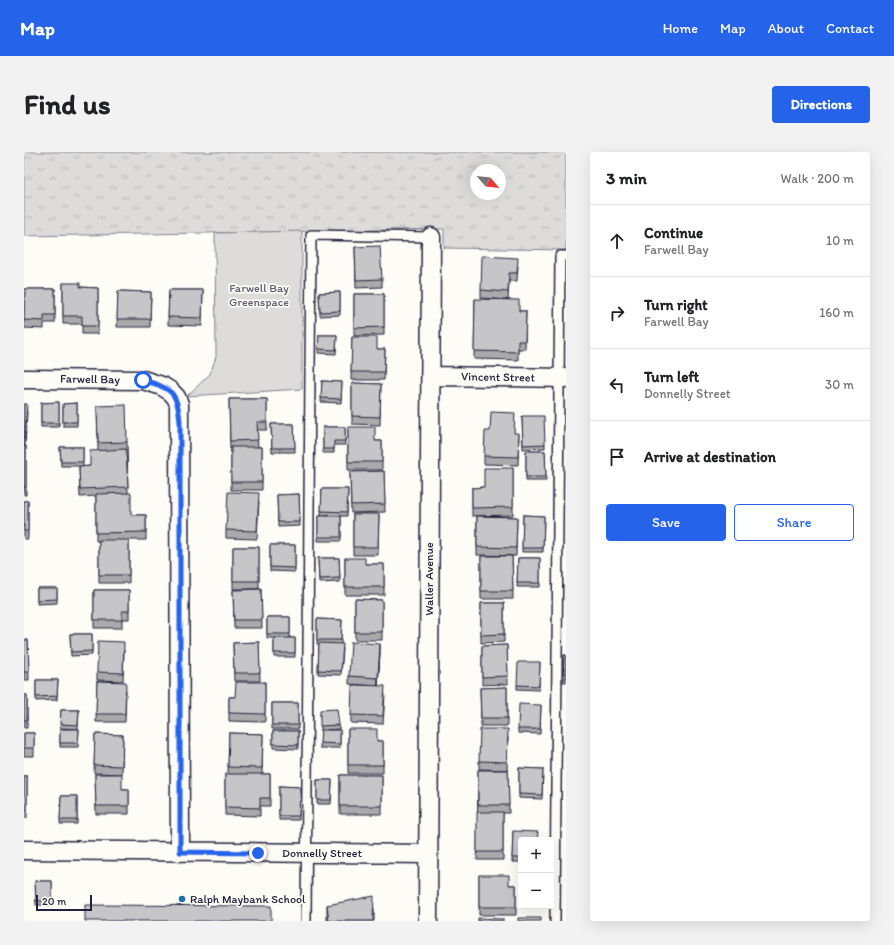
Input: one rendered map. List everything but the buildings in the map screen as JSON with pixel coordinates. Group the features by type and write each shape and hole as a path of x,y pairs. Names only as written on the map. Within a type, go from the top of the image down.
{"street":[{"name":"Waller Avenue","path":"428,921 431,237"},
{"name":"Vincent Street","path":"430,376 562,378"},
{"name":"Farwell Bay","path":"24,378 143,380 162,386 176,398 179,404 180,852"},
{"name":"Donnelly Street","path":"24,850 428,854"}],"lane":[{"path":"306,921 312,235 431,237"},
{"path":"555,921 562,738 562,378 560,256 566,256"}],"green space":[{"path":"24,152 566,152 566,250 444,248 444,229 24,236"},
{"name":"Farwell Bay Greenspace","path":"302,231 302,389 187,396 210,374 216,357 215,233"}],"place":[{"name":"Ralph Maybank School","path":"182,899"}],"route":[{"path":"143,380 162,386 176,398 179,404 180,852 258,853"}]}
